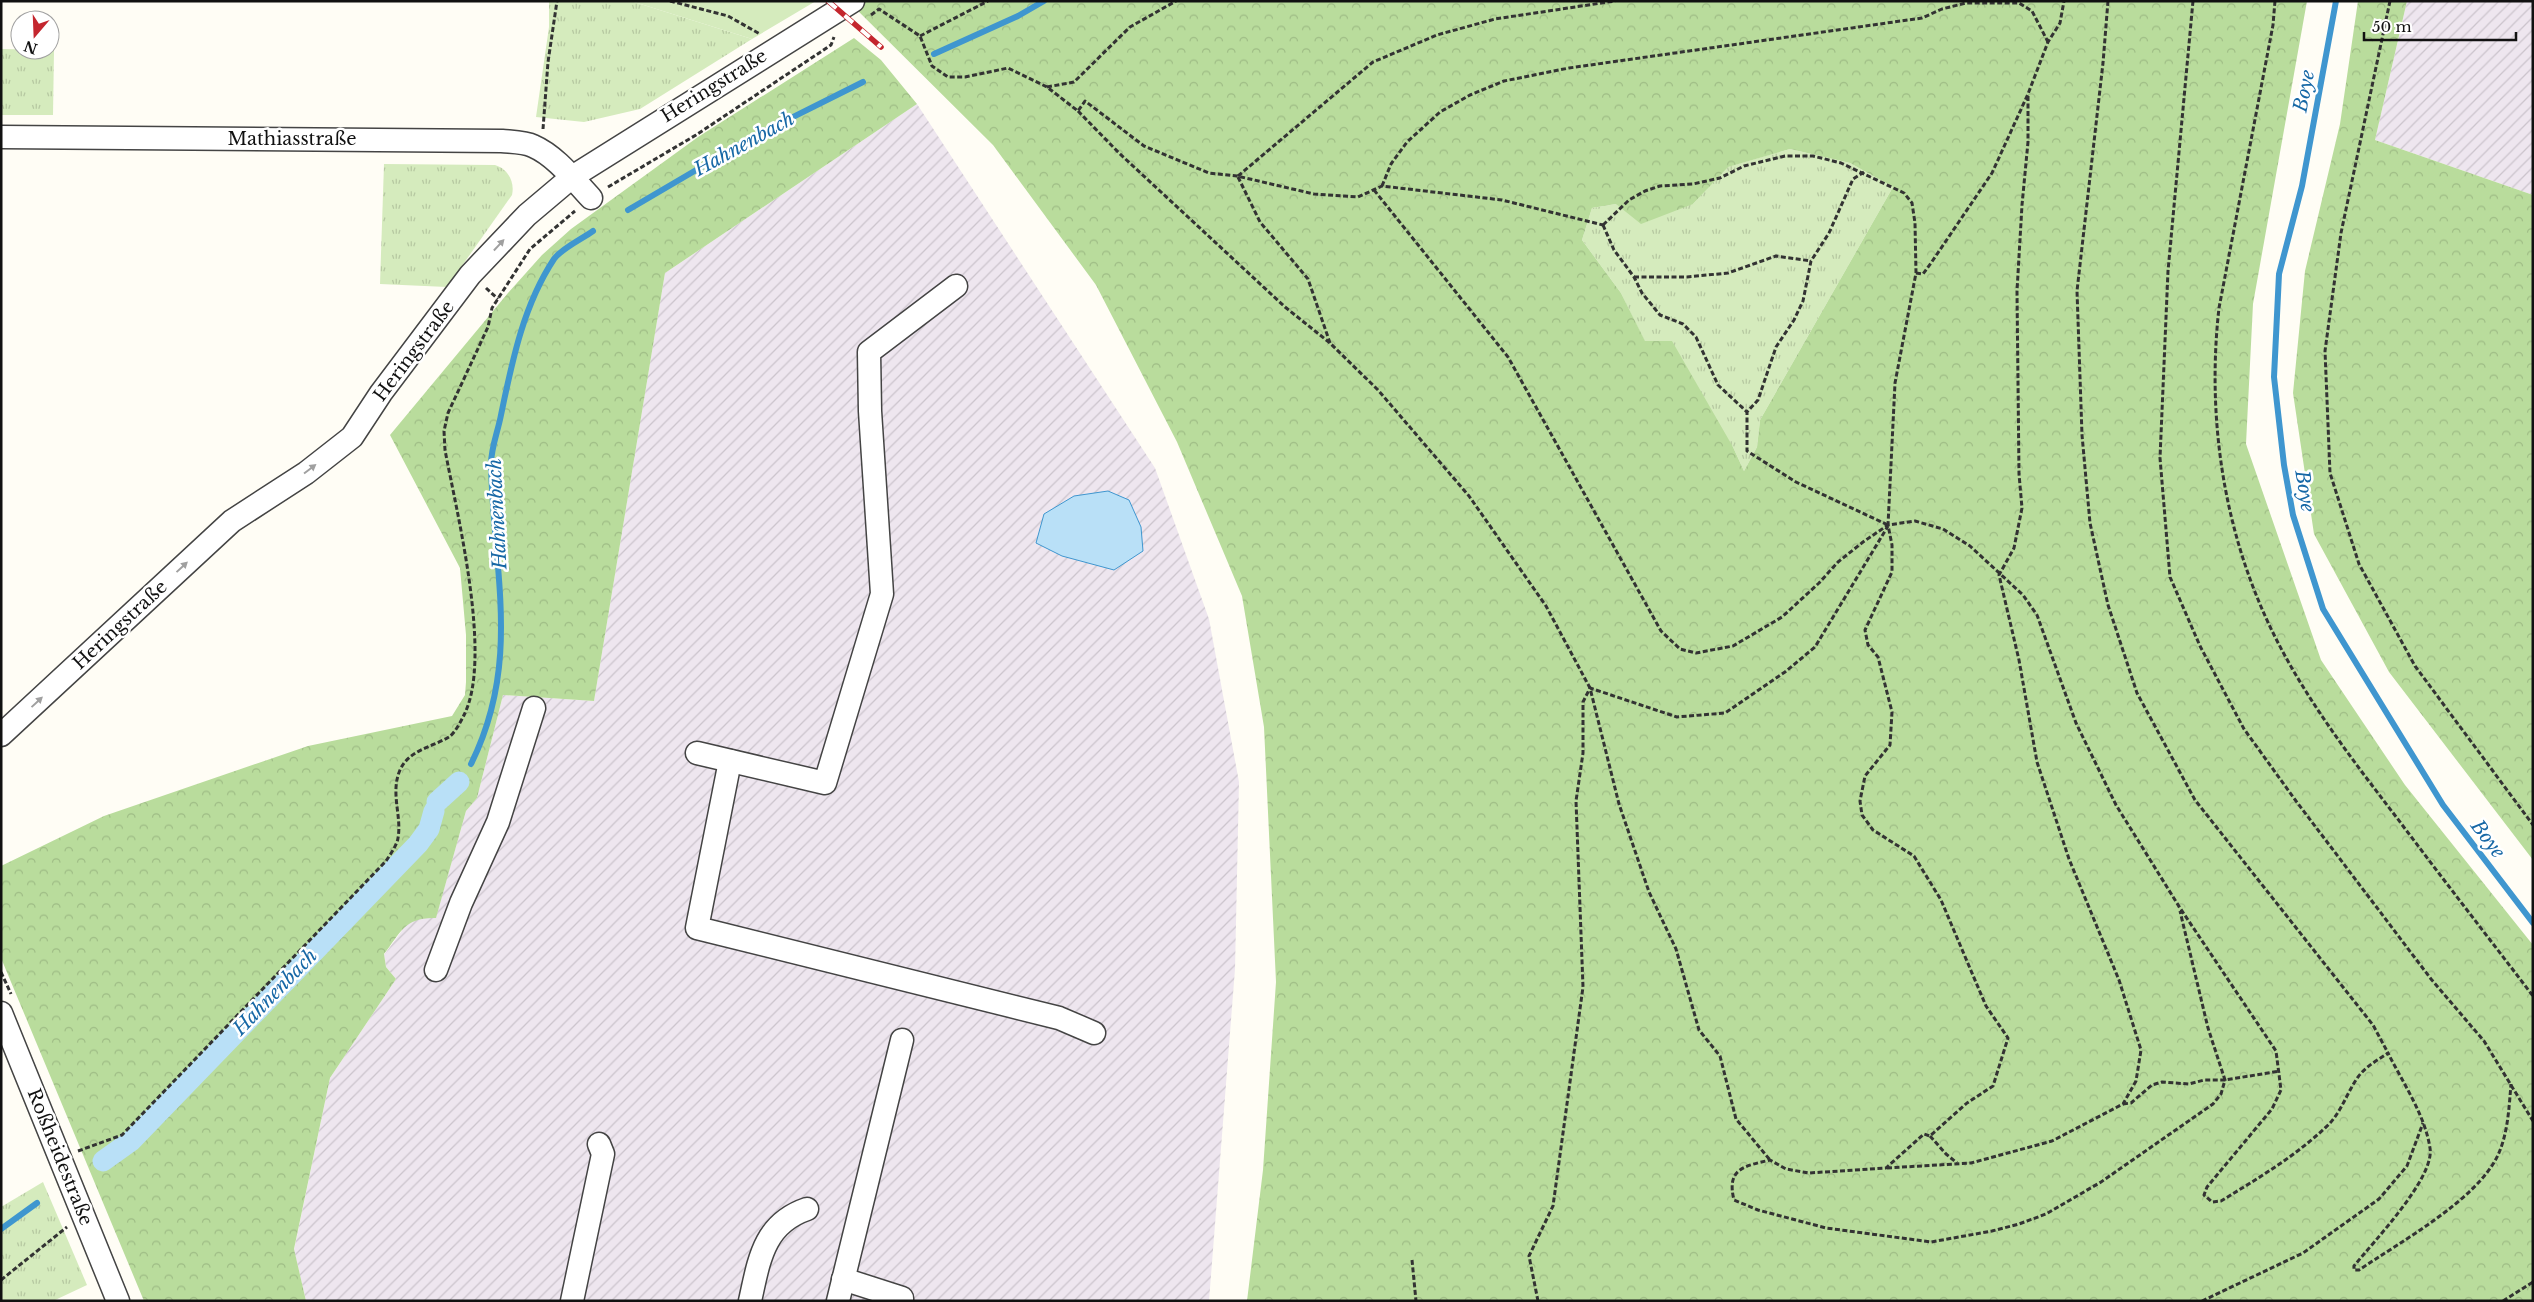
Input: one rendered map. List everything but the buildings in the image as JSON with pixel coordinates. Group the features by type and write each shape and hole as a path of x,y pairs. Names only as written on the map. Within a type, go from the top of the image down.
{"street":[{"name":"Heringstraße","path":"1,735 232,520 306,473 352,437 381,393 470,275 527,215 572,177 773,50 858,10"},
{"name":"Mathiasstraße","path":"1,138 502,140 532,145 540,150 572,177 591,198"},
{"path":"697,753 825,783 882,594 870,411 870,352 956,286"},
{"path":"436,970 461,903 498,822 534,708"},
{"path":"730,761 697,928 1059,1018 1094,1033"},
{"name":"Roßheidestraße","path":"1,1013 118,1301"},
{"path":"838,1301 902,1040"},
{"path":"572,1301 603,1154 599,1144"},
{"path":"750,1301 759,1262 766,1242 779,1224 807,1209"},
{"path":"843,1279 902,1298 902,1301"}],"path":[{"path":"540,150 556,1"},
{"path":"670,1 728,16 756,30 773,50"},
{"path":"920,36 988,1"},
{"path":"1047,87 1074,82 1130,27 1176,1"},
{"path":"1237,176 1373,62 1437,35 1495,19 1614,1"},
{"path":"1916,273 1923,274 1992,173 2028,94 2048,42 2060,23 2064,1"},
{"path":"2108,1 2103,63 2077,291 2082,435 2090,523 2108,605 2137,692 2195,800 2373,1025 2423,1122 2431,1150 2430,1163 2424,1177 2354,1266 2354,1270 2358,1270 2461,1199 2490,1170 2506,1131 2511,1084"},
{"path":"2193,1 2168,271 2160,458 2170,577 2200,646 2244,729 2431,979 2484,1041 2533,1121"},
{"path":"2275,1 2273,25 2219,308 2214,354 2214,401 2220,455 2232,523 2257,597 2286,657 2317,710 2533,996"},
{"path":"2390,1 2340,233 2325,351 2330,473 2358,564 2415,666 2533,825"},
{"path":"1382,186 1391,164 1406,142 1440,112 1470,95 1504,81 1579,66 1922,18 1942,9 1966,4 2019,3 2032,12 2048,42"},
{"path":"858,10 879,9 920,36 932,66 948,77 965,77 1008,68 1047,87 1078,111 1119,153 1285,308 1330,343 1378,390 1469,496 1546,606 1590,688 1619,804 1649,892 1676,949 1699,1030 1720,1056 1736,1119 1770,1160 1786,1169 1809,1173 1957,1163 1996,1157 2052,1141 2123,1104 2132,1102 2152,1085 2162,1082 2189,1084 2204,1080 2226,1080 2280,1071"},
{"path":"614,184 696,135 831,45 835,40 834,36 841,32"},
{"path":"2028,94 2028,142 2017,291 2019,474 2022,508 2014,548 2000,575 2019,660 2038,762 2069,859 2119,980 2140,1050 2136,1081 2123,1104"},
{"path":"1078,111 1085,101 1144,146 1209,173 1237,176 1314,194 1358,197 1382,186 1502,200 1603,225"},
{"path":"1603,225 1629,200 1645,191 1660,186 1693,184 1720,178 1744,166 1785,156 1813,156 1841,163 1904,192 1912,203 1915,223 1916,273 1895,383 1888,526 1892,545 1892,572 1865,630 1868,645 1878,657 1892,712 1890,745 1865,776 1860,801 1862,815 1873,830 1914,856 1941,900 1986,1006 2008,1038 1993,1086 1966,1103 1930,1136"},
{"path":"1864,172 1853,179 1829,233 1811,260 1803,301 1794,320 1776,347 1758,400 1747,412 1747,451 1796,482 1888,526"},
{"path":"1237,176 1260,222 1308,279 1330,343"},
{"path":"1374,190 1508,357 1661,631 1680,649 1696,653 1732,646 1766,627 1797,603 1838,562 1888,526 1915,521 1943,529 1970,546 2023,595 2037,615 2084,739 2116,805 2180,908 2276,1052 2281,1090 2272,1109 2207,1188 2204,1195 2212,1202 2221,1201 2278,1166 2326,1127 2343,1106 2359,1076 2388,1053"},
{"path":"94,1144 122,1135 386,861 398,839 395,798 400,770 418,750 451,736 464,715 474,681 476,663 471,592 445,450 446,422 464,376 488,327 492,308 530,249 572,214"},
{"path":"1603,225 1614,250 1634,277 1642,293 1660,315 1682,324 1696,337 1718,385 1747,412"},
{"path":"1634,277 1728,273 1776,256 1811,260"},
{"path":"1590,688 1677,717 1725,712 1785,672 1815,647 1888,526"},
{"path":"1538,1301 1529,1256 1554,1206 1583,987 1576,801 1583,753 1583,702 1590,688"},
{"path":"1770,1160 1744,1166 1737,1171 1731,1189 1734,1200 1758,1210 1826,1228 1931,1242 2019,1224 2046,1214 2101,1182 2213,1104 2221,1094 2226,1080 2208,1028 2180,908"},
{"path":"2202,1301 2303,1254 2379,1199 2407,1166 2423,1122"},
{"path":"1886,1168 1924,1134 1930,1136 1957,1163"},
{"path":"1,1280 67,1227"},
{"path":"1412,1260 1416,1301"},
{"path":"2503,1301 2533,1282"}],"shaded area":[{"path":"2407,1 2533,1 2533,195 2375,140"},
{"path":"917,104 1155,468 1209,619 1239,782 1235,969 1209,1301 306,1301 294,1250 330,1078 396,979 386,967 384,955 406,925 420,917 436,917 466,811 477,798 503,695 594,701 665,273"}],"green space":[{"path":"549,1 631,1 752,39 640,109 584,122 536,117 549,27"},
{"path":"631,1 816,1 752,39"},
{"path":"848,1 2307,1 2253,304 2246,444 2321,660 2405,785 2533,945 2533,1301 1247,1301 1263,1170 1276,982 1264,727 1242,596 1177,442 1096,285 993,145","holes":["1790,149 1850,163 1893,187 1760,420 1757,447 1744,471 1733,447 1672,341 1645,341 1621,293 1582,240 1592,208 1616,204 1641,224 1693,204 1728,167"]},
{"path":"2358,1 2407,1 2375,140 2533,195 2533,860 2389,672 2314,534 2293,393 2305,271 2340,124"},
{"path":"854,38 881,60 917,104 665,273 594,701 503,695 477,798 466,811 436,918 426,918 410,923 384,954 386,967 396,979 330,1078 294,1249 306,1301 144,1301 1,958 1,866 104,816 308,746 452,716 465,695 466,682 466,635 460,568 390,435 508,293 542,255 571,229 698,137"},
{"path":"1,49 10,49 10,60 54,60 53,115 1,115"},
{"path":"1790,149 1850,163 1893,187 1760,420 1757,447 1744,471 1733,447 1645,342 1621,293 1582,240 1592,208 1616,204 1693,204 1727,167"},
{"path":"384,164 495,165 507,173 512,185 512,195 447,287 380,284"},
{"path":"43,1182 87,1285 53,1301 1,1301 1,1207"}],"water":[{"path":"1108,491 1129,500 1141,527 1143,551 1114,570 1062,556 1036,543 1044,514 1074,496"}],"waterway":[{"name":"Hahnenbach","path":"934,54 1018,16 1044,1"},
{"name":"Boye","path":"2336,1 2302,186 2279,274 2274,377 2284,465 2293,515 2323,609 2443,805 2533,923"},
{"name":"Hahnenbach","path":"628,210 749,139 863,82"},
{"name":"Hahnenbach","path":"471,764 487,726 496,689 500,652 501,616 491,464 493,446 520,335 534,296 554,259 567,247 593,231"},
{"name":"Hahnenbach","path":"437,802 459,782"},
{"name":"Hahnenbach","path":"103,1161 131,1141 418,844 429,829 434,811"},
{"name":"Hahnenbach","path":"1,1229 37,1203"}],"railway":[{"path":"828,1 881,47"}]}
